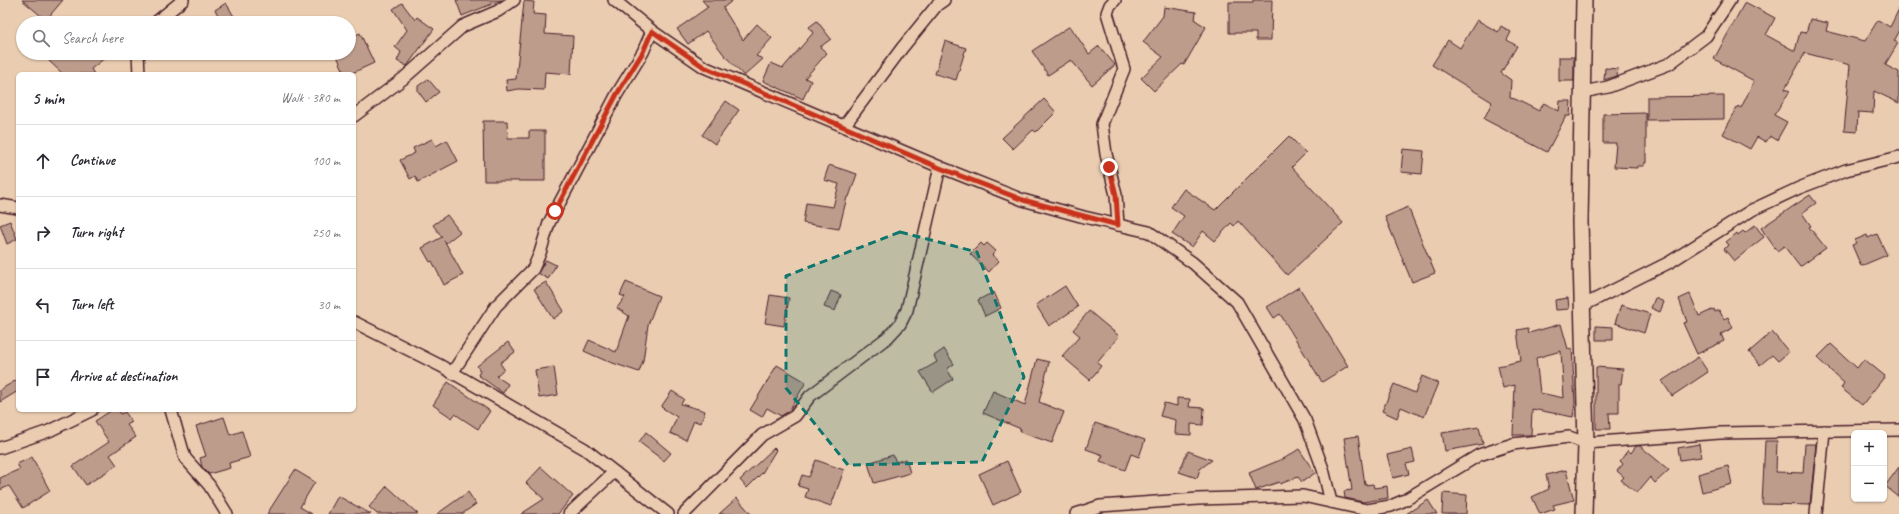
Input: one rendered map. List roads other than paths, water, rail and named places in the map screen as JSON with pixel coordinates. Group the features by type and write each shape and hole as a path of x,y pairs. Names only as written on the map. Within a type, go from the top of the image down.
{"street":[{"path":"164,16 183,0"},
{"path":"356,114 404,78 464,26 498,11 514,0"},
{"path":"614,0 652,31 704,67 940,168 1023,200 1149,232 1193,263 1237,302 1306,420 1323,470 1331,502"},
{"path":"844,126 902,48 937,5 944,0"},
{"path":"1115,0 1110,5 1107,13 1124,69 1102,124 1106,154 1116,195 1118,225"},
{"path":"1584,0 1580,222 1586,443 1584,514"},
{"path":"1583,92 1608,87 1669,64 1706,36 1730,0"},
{"path":"452,373 496,306 534,269 549,223 617,94 643,52 652,31"},
{"path":"138,60 139,72"},
{"path":"1582,306 1670,262 1752,210 1799,188 1846,170 1899,158"},
{"path":"684,514 762,435 795,416 810,396 888,337 900,324 907,310 940,168"},
{"path":"0,205 16,208"},
{"path":"356,323 452,373 585,449 668,514"},
{"path":"0,448 49,431 88,412"},
{"path":"172,412 185,458 209,485 227,514"},
{"path":"1076,514 1100,506 1303,496 1367,510 1391,506 1405,500 1429,484 1486,453 1513,444 1569,437 1586,443 1720,433 1899,430"},
{"path":"1816,514 1824,431"},
{"path":"569,514 614,472"}]}
